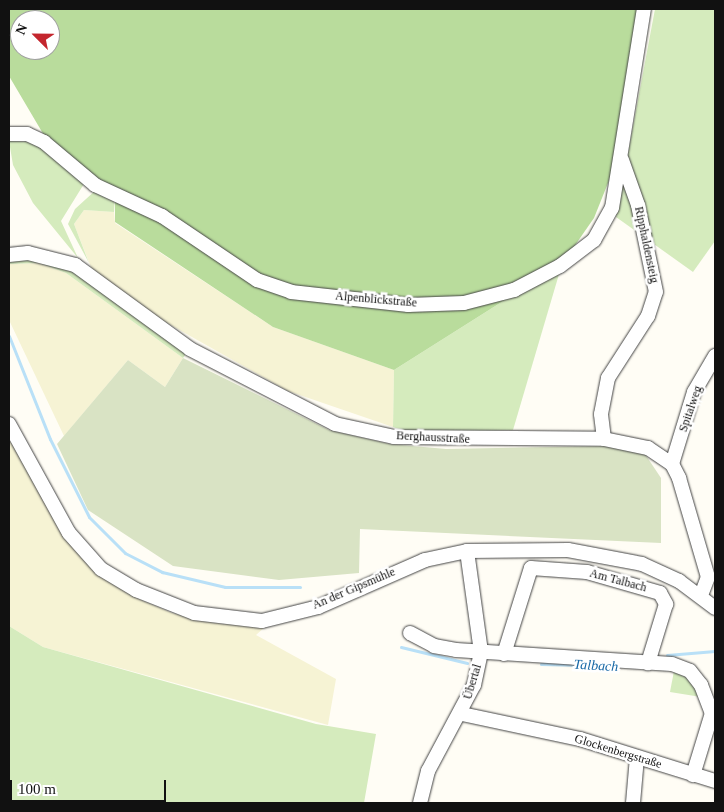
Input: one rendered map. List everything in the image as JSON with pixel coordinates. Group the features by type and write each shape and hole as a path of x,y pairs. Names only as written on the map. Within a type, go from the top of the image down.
{"street":[{"name":"Alpenblickstraße","path":"9,134 27,134 44,142 95,185 162,216 257,280 291,292 408,305 464,302 514,290 560,266 594,240 612,208 622,159 644,9"},
{"name":"Ripphaldensteig","path":"604,439 601,414 608,378 648,316 656,292 638,205 622,159"},
{"name":"Berghausstraße","path":"9,255 28,253 75,265 190,349 334,424 394,437 604,439 642,445 672,464"},
{"name":"Spitalweg","path":"672,464 694,392 715,356"},
{"name":"An der Gipsmühle","path":"9,424 69,533 102,569 136,590 194,613 262,621 318,607 425,560 467,551 568,550 608,556 660,571 701,594 715,608"},
{"path":"672,464 706,571 701,594"},
{"name":"Übertal","path":"420,803 428,771 462,714 481,652 467,551"},
{"name":"Am Talbach","path":"504,654 531,568 587,572 660,593 666,604 648,663"},
{"path":"410,633 434,646 481,652 648,663 681,667 701,685 712,712 693,775"},
{"name":"Glockenbergstraße","path":"462,714 580,739 715,782"},
{"path":"633,803 637,757"}],"shaded area":[{"path":"84,210 114,212 115,223 273,327 394,370 393,427 288,391 112,292 96,280 74,224"},
{"path":"39,263 66,273 183,358 165,387 128,360 64,436 9,320 9,264"},
{"path":"9,437 60,531 103,575 139,599 172,613 216,623 266,626 256,635 336,679 328,725 43,647 9,626"}],"green space":[{"path":"9,9 637,9 614,168 594,218 562,264 394,370 273,327 115,222 115,197 45,137 9,76"},
{"path":"655,9 715,9 715,241 693,272 616,217"},
{"path":"9,141 32,142 87,179 61,221 78,258 33,203 13,165"},
{"path":"97,189 115,197 114,212 84,210 74,224 89,263 68,224 75,209"},
{"path":"9,258 60,263 188,351 183,358 66,273 39,263 9,264"},
{"path":"562,264 513,430 411,433 393,427 394,370"},
{"path":"183,358 329,430 390,444 446,449 609,446 645,454 661,478 661,543 360,529 359,573 279,580 173,566 88,510 57,444 128,360 165,387"},
{"path":"9,626 43,647 316,724 376,734 364,803 9,803"},
{"path":"674,671 687,678 701,697 670,692"}],"waterway":[{"path":"9,336 50,439 89,517 125,553 162,572 225,587 300,587"},
{"name":"Talbach","path":"401,647 467,663"},
{"name":"Talbach","path":"667,655 715,651"},
{"name":"Talbach","path":"541,664 583,665"}]}
